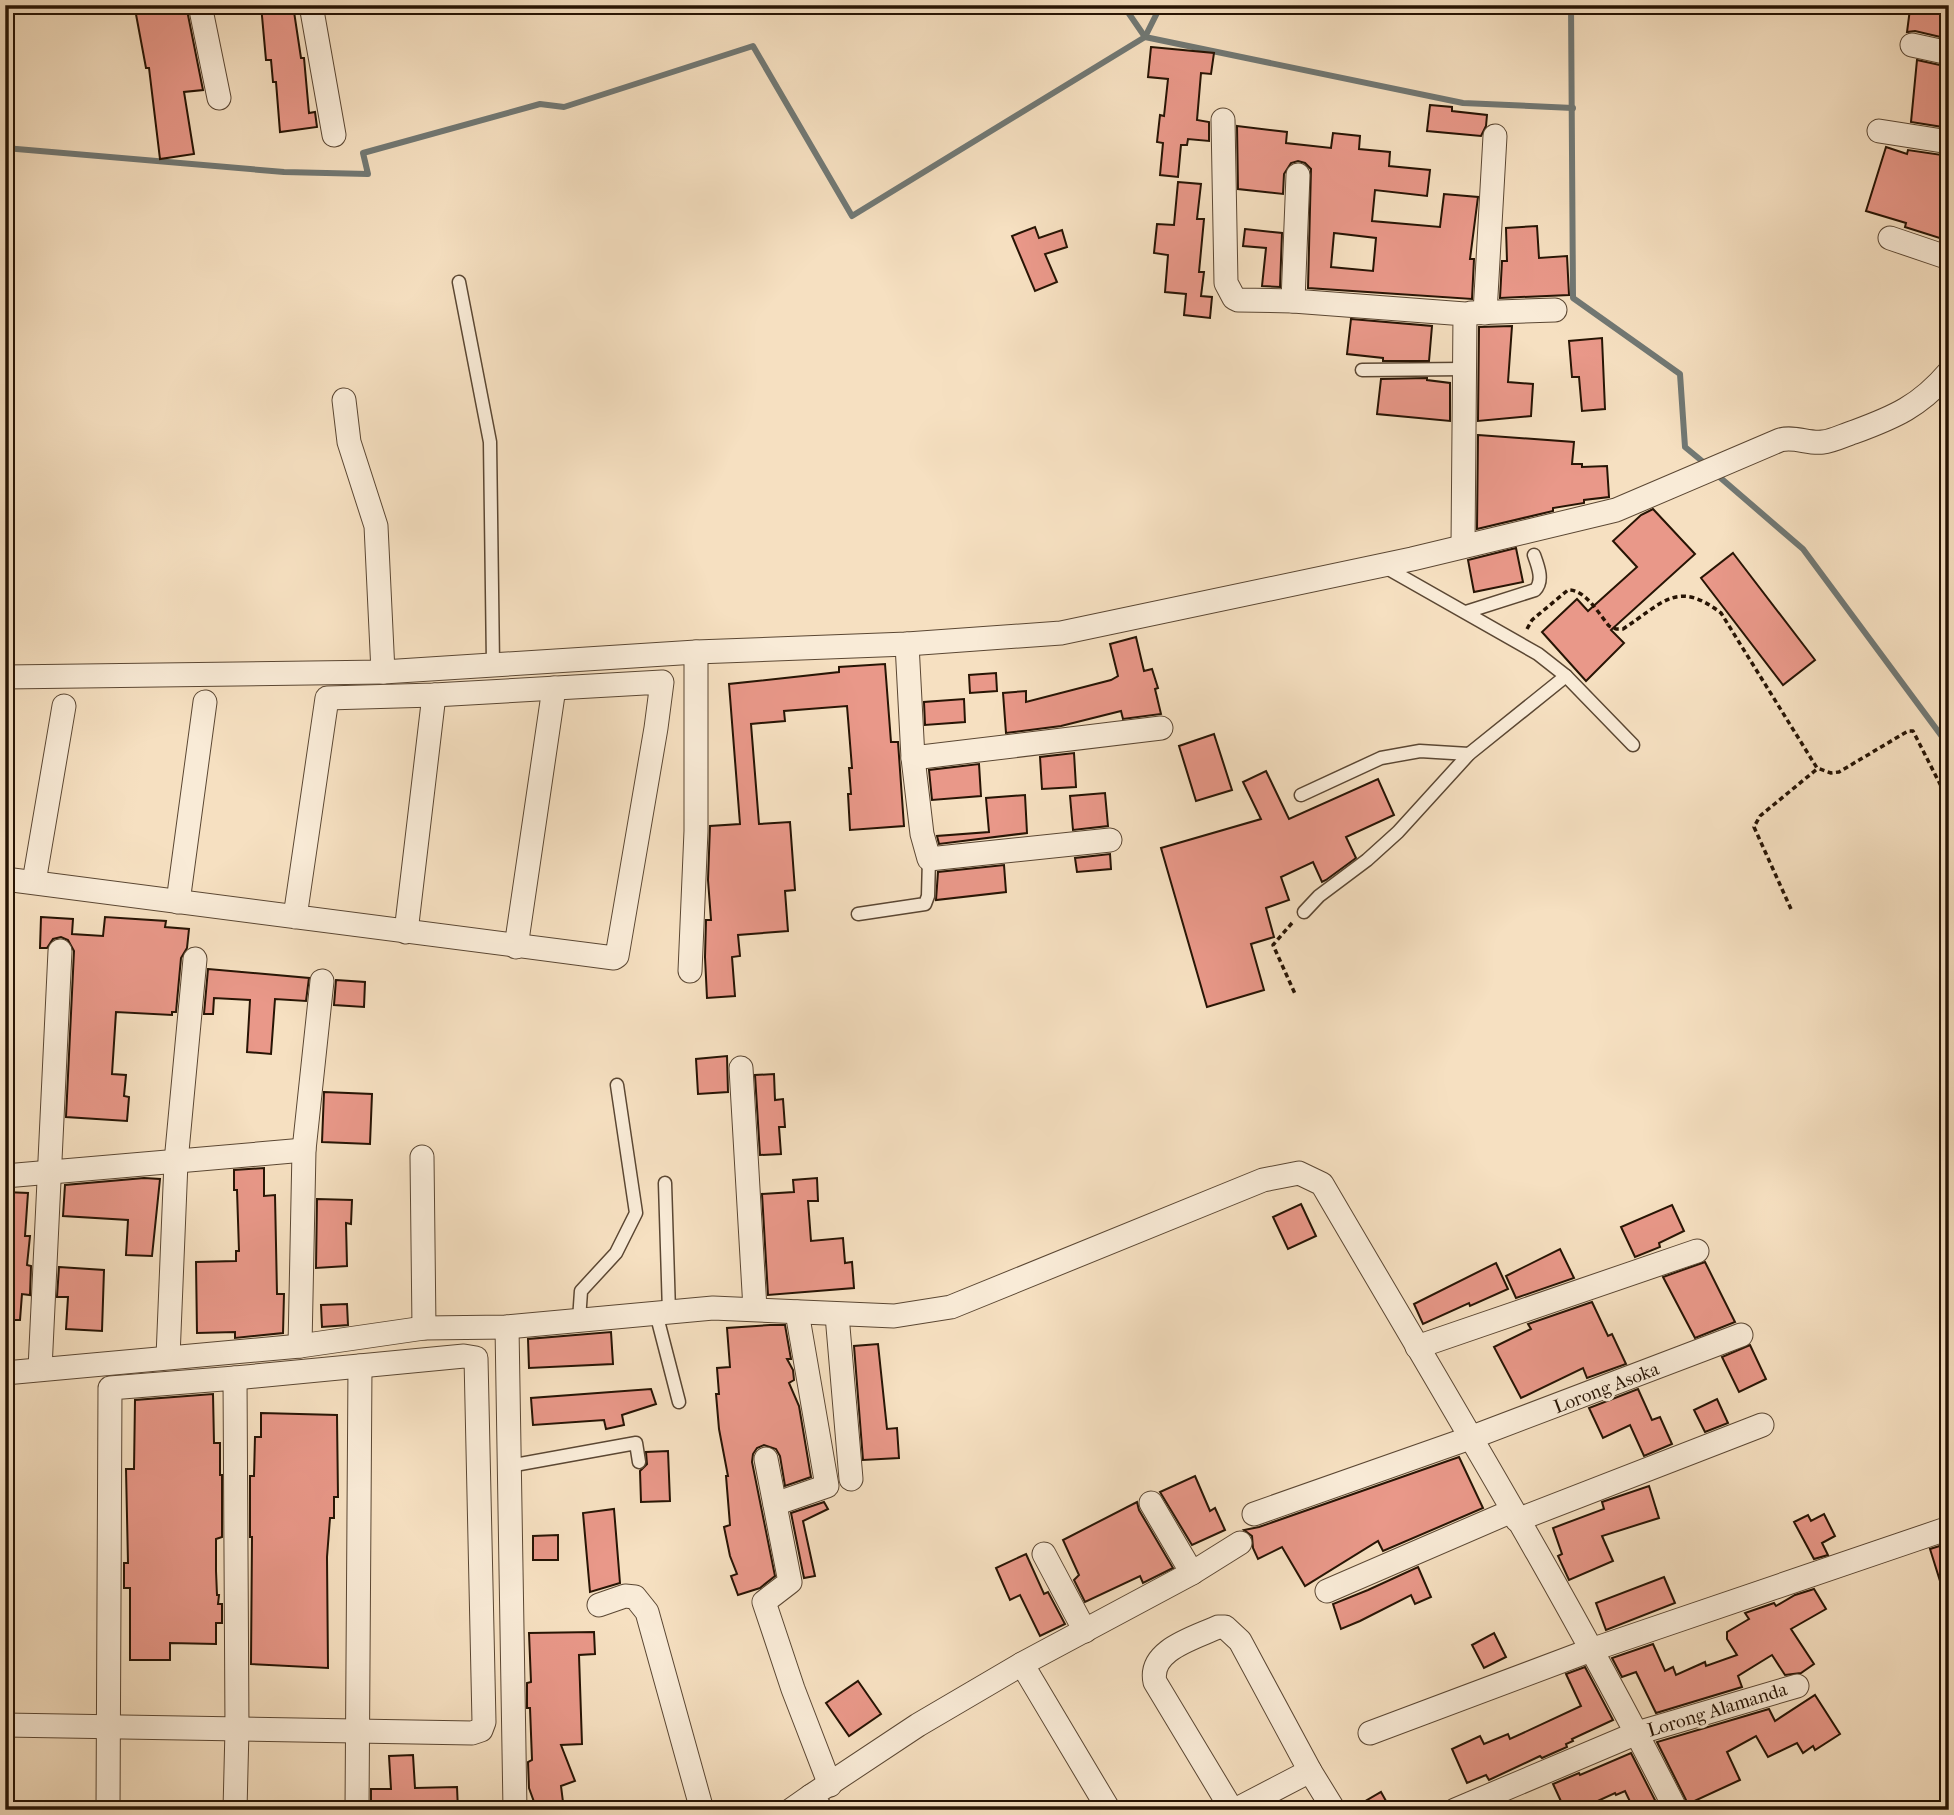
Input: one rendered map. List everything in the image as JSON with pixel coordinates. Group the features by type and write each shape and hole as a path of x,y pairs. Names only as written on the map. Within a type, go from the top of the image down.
{"street":[{"path":"200,5 219,98"},
{"path":"311,5 334,135"},
{"path":"1912,45 1949,53"},
{"path":"1223,120 1226,283 1234,298 1475,313 1555,310"},
{"path":"1879,131 1949,142"},
{"path":"1462,546 1464,369 1475,313 1495,136"},
{"path":"1293,301 1298,175"},
{"path":"1890,238 1949,258"},
{"path":"5,677 383,671 696,652 908,644 1061,633 1382,565 1616,510 1743,455 1790,438 1806,442 1825,442 1898,416 1934,390 1949,372"},
{"path":"344,400 349,442 376,526 383,671"},
{"path":"908,644 913,758 922,834 929,859 1111,840"},
{"path":"690,971 696,831 696,652"},
{"path":"5,879 611,959 617,956 662,683 656,681 434,695 330,696 325,700 295,917"},
{"path":"516,947 554,688"},
{"path":"406,932 434,695"},
{"path":"178,902 205,702"},
{"path":"34,882 64,706"},
{"path":"913,758 1161,728"},
{"path":"40,1369 60,951"},
{"path":"168,1357 176,1163 195,959"},
{"path":"300,1346 304,1150 322,981"},
{"path":"741,1068 755,1309"},
{"path":"5,1176 304,1150"},
{"path":"422,1157 424,1328"},
{"path":"5,1373 300,1346 424,1328 507,1327 713,1308 894,1316 951,1307 1264,1180 1298,1173 1322,1184 1591,1650 1676,1810"},
{"path":"1417,1347 1697,1251"},
{"path":"775,1504 827,1486 797,1312"},
{"path":"836,1315 851,1479"},
{"path":"507,1327 515,1810"},
{"name":"Lorong Asoka","path":"1254,1514 1470,1438 1741,1335"},
{"path":"5,1725 109,1727 472,1733 481,1730 484,1722 476,1358 464,1356 110,1388 109,1727 108,1810"},
{"path":"357,1810 360,1366"},
{"path":"235,1378 235,1810"},
{"path":"1327,1591 1515,1516 1762,1425"},
{"path":"766,1459 790,1582 764,1602 793,1689 821,1797"},
{"path":"1151,1503 1192,1573"},
{"path":"1370,1732 1591,1650 1949,1528"},
{"path":"790,1810 821,1797 918,1725 1022,1664 1192,1573 1240,1543"},
{"path":"1044,1554 1085,1631"},
{"path":"599,1605 625,1597 635,1597 647,1612 702,1810"},
{"path":"1310,1771 1233,1810 1154,1682 1156,1662 1167,1652 1218,1627 1225,1627 1234,1633 1241,1641 1310,1771 1334,1810"},
{"path":"1022,1664 1109,1810"},
{"name":"Lorong Alamanda","path":"1455,1810 1637,1733 1797,1685"}],"lane":[{"path":"459,282 490,442 493,664"},
{"path":"1363,370 1464,369"},
{"path":"1466,612 1539,587 1540,578 1534,555"},
{"path":"1382,565 1520,644 1566,676 1633,745"},
{"path":"1304,912 1319,896 1367,860 1398,832 1469,754 1566,676"},
{"path":"1301,795 1381,758 1420,751 1469,754"},
{"path":"858,914 925,904 928,896 929,859"},
{"path":"579,1320 581,1291 616,1253 636,1213 617,1085"},
{"path":"665,1183 662,1312 679,1402"},
{"path":"509,1466 636,1443 639,1462"}],"path":[{"path":"1520,644 1532,620 1568,590 1581,594 1609,626 1616,629 1623,629 1672,597 1687,595 1700,598 1721,613 1817,768 1832,773 1839,772 1908,731 1913,731 1942,788"},
{"path":"1791,909 1754,827 1760,816 1817,768"},
{"path":"1296,996 1273,945 1304,912"}],"building":[{"path":"186,5 203,90 184,92 194,154 160,159 149,68 146,68 135,9"},
{"path":"261,5 293,5 301,58 304,58 309,113 315,112 317,127 280,132 276,82 273,82 271,60 266,60"},
{"path":"1924,5 1949,5 1949,39 1915,31 1907,32 1910,9 1924,11"},
{"path":"1151,47 1214,53 1211,74 1201,73 1197,120 1209,122 1209,141 1188,139 1187,145 1181,145 1178,177 1160,175 1163,143 1157,142 1160,115 1164,116 1168,79 1148,77"},
{"path":"1917,60 1949,67 1949,128 1911,122"},
{"path":"1430,105 1452,107 1452,111 1487,115 1486,126 1481,136 1427,131"},
{"path":"1237,126 1287,132 1286,143 1331,148 1333,133 1360,136 1359,149 1390,152 1389,166 1430,170 1427,196 1375,190 1372,221 1440,227 1444,194 1478,197 1470,259 1474,259 1472,299 1308,288 1311,169 1305,163 1291,163 1284,174 1283,194 1238,189","holes":["1334,233 1376,238 1373,271 1331,267"]},
{"path":"1886,147 1907,154 1908,150 1949,156 1949,241 1905,227 1906,223 1866,211"},
{"path":"1178,182 1201,184 1197,219 1204,219 1199,272 1204,272 1201,296 1212,297 1210,318 1184,315 1186,294 1165,292 1168,255 1154,253 1157,224 1174,225"},
{"path":"1537,226 1539,258 1567,256 1569,295 1500,298 1502,261 1507,261 1506,228"},
{"path":"1035,227 1039,238 1062,230 1067,247 1045,254 1057,282 1035,291 1012,236"},
{"path":"1245,229 1282,233 1280,287 1262,286 1266,248 1243,246"},
{"path":"1351,319 1432,326 1429,361 1383,361 1383,358 1347,354"},
{"path":"1512,326 1508,382 1533,384 1531,416 1478,421 1479,327"},
{"path":"1602,338 1605,409 1582,411 1579,377 1572,377 1569,341"},
{"path":"1427,378 1450,383 1450,421 1377,414 1381,379"},
{"path":"1478,435 1574,442 1572,464 1582,464 1582,467 1607,466 1609,497 1584,500 1584,503 1553,508 1553,511 1477,529"},
{"path":"1653,509 1695,554 1611,630 1624,643 1586,681 1542,632 1577,599 1588,611 1637,567 1613,541 1641,515"},
{"path":"1516,548 1523,582 1474,592 1468,560"},
{"path":"1733,553 1815,660 1783,685 1701,578"},
{"path":"1136,637 1144,671 1152,669 1158,688 1155,689 1161,714 1123,719 1121,711 1061,726 1006,733 1003,693 1026,691 1026,702 1111,680 1118,676 1110,644"},
{"path":"885,664 891,742 898,742 904,826 850,830 848,794 851,794 849,768 852,768 847,706 784,711 785,721 751,724 759,824 790,822 795,890 785,891 788,931 738,935 740,956 732,957 735,996 707,998 705,957 706,920 711,920 708,880 710,826 740,824 729,684 839,672 839,667"},
{"path":"996,673 997,691 970,693 969,675"},
{"path":"964,699 965,722 925,725 924,702"},
{"path":"1214,734 1232,790 1196,801 1179,746"},
{"path":"1074,753 1076,787 1042,789 1040,757"},
{"path":"979,764 981,796 932,800 929,770"},
{"path":"1266,771 1289,819 1378,779 1394,815 1346,837 1356,858 1326,880 1322,882 1313,862 1281,877 1289,900 1266,908 1274,937 1251,944 1264,990 1207,1007 1161,848 1261,819 1243,782"},
{"path":"1105,793 1108,826 1073,830 1070,796"},
{"path":"1025,795 1027,833 939,844 937,836 989,832 986,798"},
{"path":"1110,854 1111,869 1077,872 1075,858"},
{"path":"1004,865 1006,892 936,900 938,872"},
{"path":"41,917 73,919 72,934 103,936 105,917 166,921 165,927 189,929 187,948 181,958 176,1012 172,1012 172,1015 116,1012 112,1074 126,1075 124,1096 129,1097 127,1121 66,1117 74,951 68,940 61,937 53,939 47,948 40,948"},
{"path":"208,969 309,978 306,1001 275,999 271,1054 247,1052 250,1000 214,998 213,1014 204,1014"},
{"path":"336,980 365,982 364,1007 334,1005"},
{"path":"727,1056 728,1092 698,1094 696,1059"},
{"path":"774,1074 775,1100 783,1099 785,1127 779,1127 781,1154 760,1155 755,1075"},
{"path":"324,1092 372,1094 370,1144 322,1142"},
{"path":"264,1168 264,1196 275,1195 277,1294 284,1294 283,1333 235,1338 235,1332 197,1333 196,1262 236,1261 236,1251 239,1251 234,1170"},
{"path":"817,1178 818,1201 808,1201 811,1241 843,1238 845,1263 852,1262 854,1288 768,1295 762,1194 794,1192 793,1180"},
{"path":"160,1179 152,1256 126,1255 128,1220 63,1216 65,1185"},
{"path":"5,1192 28,1193 25,1236 30,1236 27,1265 31,1266 30,1295 22,1294 20,1320 5,1320"},
{"path":"317,1199 352,1200 351,1224 346,1223 347,1266 316,1268"},
{"path":"1301,1204 1316,1236 1288,1249 1273,1217"},
{"path":"1672,1205 1684,1231 1659,1243 1660,1247 1635,1257 1621,1227"},
{"path":"1560,1249 1574,1278 1516,1298 1506,1276"},
{"path":"1705,1262 1735,1322 1695,1338 1663,1277"},
{"path":"1496,1263 1508,1289 1423,1324 1414,1304"},
{"path":"59,1267 104,1270 102,1331 66,1329 68,1297 57,1297"},
{"path":"1592,1302 1608,1336 1612,1334 1626,1364 1587,1378 1583,1368 1521,1398 1494,1347 1531,1329 1528,1324"},
{"path":"347,1304 348,1325 322,1327 321,1305"},
{"path":"785,1325 791,1359 787,1359 793,1370 794,1380 789,1383 799,1406 811,1477 785,1486 780,1456 776,1449 764,1445 757,1448 753,1454 752,1462 775,1576 760,1588 738,1595 731,1576 737,1574 724,1527 730,1525 728,1476 719,1429 717,1368 730,1367 727,1328"},
{"path":"611,1332 613,1364 529,1368 528,1339"},
{"path":"878,1344 887,1429 897,1428 899,1458 863,1460 854,1346"},
{"path":"1750,1345 1766,1379 1739,1392 1722,1357"},
{"path":"651,1389 656,1404 622,1415 624,1425 606,1429 604,1420 533,1425 531,1398"},
{"path":"1638,1389 1652,1420 1660,1417 1672,1444 1644,1456 1630,1425 1603,1438 1589,1408"},
{"path":"213,1394 214,1443 220,1443 222,1475 222,1537 216,1539 216,1571 218,1604 222,1604 222,1623 216,1623 216,1644 170,1643 170,1660 130,1660 130,1588 124,1588 124,1563 128,1563 126,1469 134,1469 135,1400"},
{"path":"1717,1399 1728,1423 1705,1432 1694,1410"},
{"path":"261,1413 337,1415 338,1497 334,1497 334,1518 330,1518 327,1557 328,1668 251,1664 250,1476 254,1476 255,1437 261,1437"},
{"path":"668,1451 670,1501 641,1502 640,1471 647,1464 646,1452"},
{"path":"1459,1457 1483,1508 1383,1551 1378,1541 1305,1586 1282,1547 1258,1559 1252,1536 1244,1530 1259,1527"},
{"path":"1195,1476 1210,1511 1215,1508 1225,1530 1192,1545 1160,1492"},
{"path":"1649,1486 1659,1518 1602,1536 1613,1561 1569,1580 1558,1556 1562,1554 1553,1528 1604,1509 1602,1502"},
{"path":"824,1502 828,1509 803,1521 815,1576 804,1578 791,1513"},
{"path":"1137,1502 1173,1568 1143,1583 1140,1576 1085,1602 1074,1580 1079,1575 1063,1540"},
{"path":"614,1509 620,1583 590,1592 583,1513"},
{"path":"1824,1514 1835,1536 1822,1543 1828,1555 1814,1559 1794,1522 1808,1515 1811,1521"},
{"path":"558,1535 558,1560 533,1560 533,1536"},
{"path":"1949,1543 1949,1596 1945,1597 1930,1549"},
{"path":"1026,1554 1044,1594 1048,1592 1065,1624 1040,1636 1020,1595 1010,1600 996,1568"},
{"path":"1418,1567 1431,1597 1415,1604 1411,1595 1341,1629 1333,1604"},
{"path":"1664,1577 1675,1603 1606,1630 1596,1603"},
{"path":"1814,1589 1826,1609 1791,1629 1814,1664 1801,1673 1785,1675 1772,1655 1738,1676 1742,1687 1656,1713 1636,1672 1622,1677 1612,1658 1653,1644 1665,1671 1673,1667 1676,1675 1705,1662 1706,1666 1737,1655 1727,1639 1727,1632 1749,1619 1745,1613 1774,1603 1776,1606 1795,1595"},
{"path":"594,1632 595,1654 579,1655 582,1744 561,1745 575,1781 561,1786 564,1810 537,1810 529,1788 528,1762 532,1760 530,1708 527,1708 527,1683 531,1682 529,1633"},
{"path":"1494,1633 1506,1657 1484,1668 1472,1645"},
{"path":"1585,1667 1613,1720 1572,1739 1573,1741 1566,1744 1567,1747 1542,1758 1540,1756 1489,1780 1486,1775 1467,1783 1452,1749 1480,1736 1484,1744 1508,1734 1510,1739 1581,1706 1566,1674"},
{"path":"858,1681 881,1714 849,1736 826,1703"},
{"path":"1815,1695 1840,1734 1815,1750 1813,1746 1803,1753 1797,1743 1768,1757 1756,1736 1727,1752 1740,1780 1688,1804 1657,1742 1769,1709 1775,1721"},
{"path":"1631,1753 1660,1810 1634,1810 1625,1791 1578,1810 1565,1810 1553,1784"},
{"path":"413,1755 415,1788 457,1787 458,1810 429,1810 429,1807 371,1809 371,1789 391,1789 389,1756"},
{"path":"1381,1792 1391,1810 1350,1810"}],"waterway":[{"path":"1123,5 1145,37 1463,103 1573,108"},
{"path":"5,148 284,172 368,174 363,153 540,104 564,107 753,46 852,216 1145,37 1161,5"},
{"path":"1571,5 1573,298 1680,374 1685,447 1708,466"},
{"path":"1716,474 1803,549 1949,746"}]}
